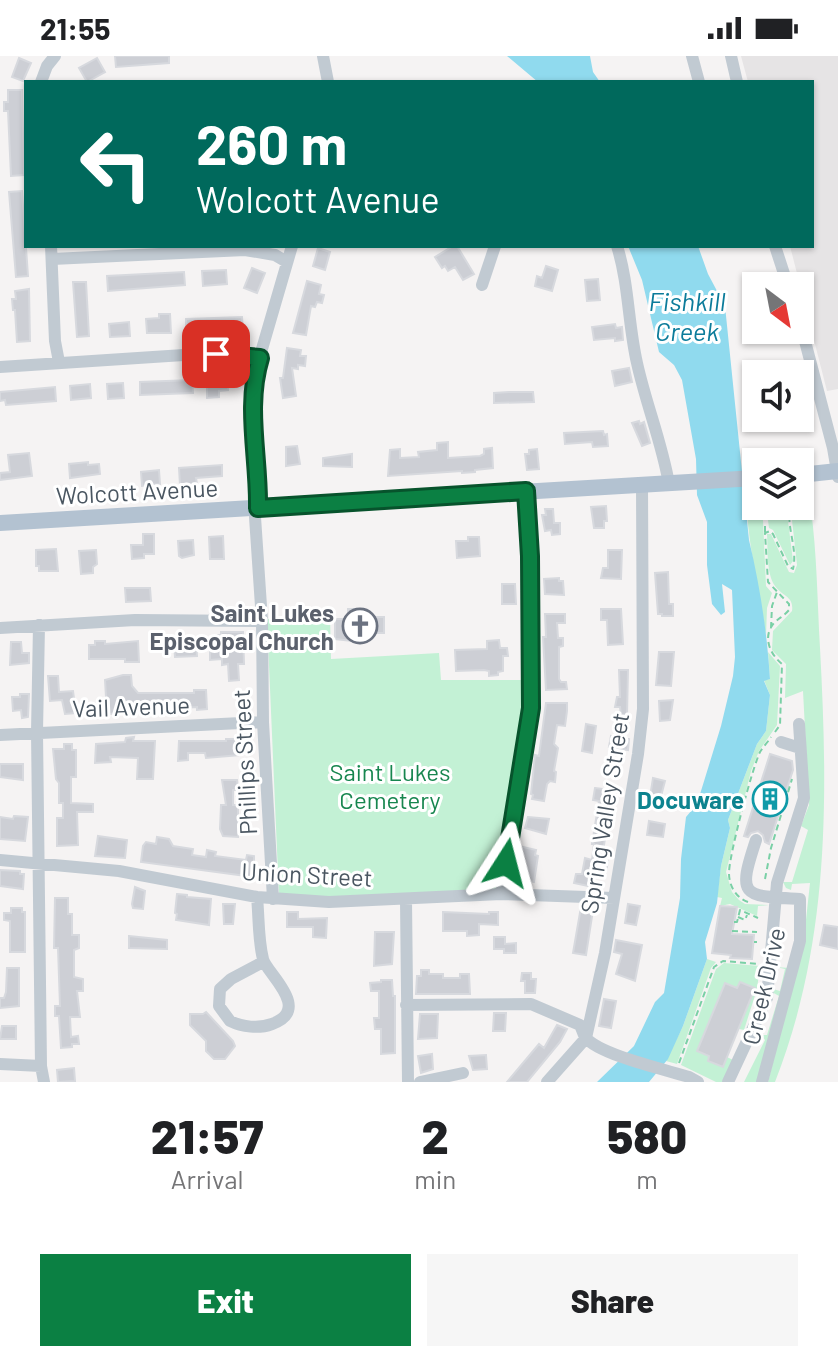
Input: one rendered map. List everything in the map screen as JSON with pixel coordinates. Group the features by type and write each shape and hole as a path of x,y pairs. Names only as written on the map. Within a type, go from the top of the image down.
{"main road":[{"path":"814,474 834,473"},
{"name":"Wolcott Avenue","path":"0,523 742,479"}],"street":[{"path":"42,80 55,56"},
{"path":"323,56 328,80"},
{"path":"692,56 698,80"},
{"path":"731,56 737,80"},
{"name":"Phillips Street","path":"273,899 263,722 262,621 252,402 255,373 291,248"},
{"path":"482,285 494,248"},
{"path":"618,248 624,269 636,361 672,484"},
{"path":"776,248 783,272"},
{"path":"59,362 55,341 52,252 245,250 275,255 287,262"},
{"path":"805,344 834,473"},
{"path":"0,367 199,354 260,358"},
{"name":"Spring Valley Street","path":"547,1082 586,1038 605,953 638,754 643,709 642,485"},
{"path":"501,894 531,708 530,556 526,491"},
{"path":"0,628 135,620 262,621"},
{"path":"39,625 37,732 41,1066 44,1082"},
{"name":"Vail Avenue","path":"0,735 263,722"},
{"path":"728,1082 767,998 775,897 804,798 799,724"},
{"path":"781,742 800,748"},
{"path":"760,842 747,867 745,886 754,895 775,897"},
{"name":"Union Street","path":"0,860 119,871 273,899 329,902 501,894 614,898"},
{"path":"257,897 263,962 282,984 287,1011 276,1023 268,1026 253,1027 230,1021 219,1006 220,989 231,979 263,962"},
{"name":"Creek Drive","path":"762,1082 800,941 800,899 775,897"},
{"path":"406,900 408,1082"},
{"path":"406,1005 531,1004 580,1025 586,1038 622,1057 673,1068 692,1080"},
{"path":"0,1064 41,1066"},
{"path":"420,1082 463,1073"}],"path":[{"path":"765,533 770,531 773,534 788,566 793,569 789,520"},
{"path":"765,523 768,582 789,604 789,610 770,630"},
{"path":"750,902 734,891 729,874 758,760 780,725 782,664 770,651 772,606 777,592"},
{"path":"772,881 764,878 792,778"},
{"path":"760,842 771,848"},
{"path":"734,922 737,922 740,910 758,918"},
{"path":"738,917 745,920 748,914"},
{"path":"732,931 757,932"},
{"path":"673,1068 714,967 723,961 765,964"}],"shaded area":[{"path":"741,56 838,56 838,389 827,391 814,340 814,272 797,272 791,248 814,248 814,80 747,80"}],"green space":[{"path":"748,520 763,520 766,586 772,593 767,608 766,636"},
{"path":"768,520 788,520 793,561 790,565 773,530 769,528"},
{"path":"792,520 812,520 823,703 821,868 816,922 793,1029 775,1082 768,1082 804,938 810,883 792,884 791,890 783,882 792,882 808,830 801,826 809,805 803,691 785,698 786,664 772,650 773,631 792,611 792,606 790,599 772,581 767,534 771,534 789,572 794,573 797,565"},
{"name":"Saint Lukes Cemetery","path":"330,616 331,659 439,653 441,680 528,680 526,717 501,894 406,900 279,896 267,619"},
{"path":"768,652 780,666 777,725 759,751 751,771 726,872 732,892 739,900 745,904 769,905 758,906 757,916 730,904 720,906 722,898 717,897 730,828 728,820 757,744 766,731 770,695 764,680 770,679"},
{"path":"707,959 716,962 711,968 677,1064 666,1061 683,1026"},
{"path":"724,963 760,966 757,989 744,1030 739,1029 755,988 740,982 737,988 725,983 697,1051 710,1055 708,1061 723,1067 727,1057 733,1060 722,1082 716,1082 681,1065 716,969"},
{"path":"776,967 789,968 757,1082 744,1082 765,1040 761,1035 767,1035 779,996 772,992 773,989 780,991 785,969"}],"water":[{"path":"507,56 590,56 593,72 599,80 536,80"},
{"name":"Fishkill Creek","path":"629,248 699,248 725,306 742,472 742,520 747,520 760,592 770,679 764,681 770,695 766,731 757,744 728,820 730,828 717,903 705,942 707,959 683,1026 668,1059 649,1082 597,1082 634,1046 655,1002 664,993 680,898 686,817 697,804 721,726 735,657 732,590 722,584 725,612 721,615 712,604 707,565 707,522 697,495 696,459 682,380 674,365 659,352 642,280"}],"building":[{"path":"115,56 169,56 169,63 116,67"},
{"path":"19,58 31,63 23,81 12,77"},
{"path":"97,58 105,72 86,80 79,68"},
{"path":"8,90 22,90 24,175 11,176 8,111 4,111"},
{"path":"22,191 28,276 16,277 9,192"},
{"path":"318,248 330,252 325,270 313,266"},
{"path":"450,248 458,248 474,274 463,280 455,267 448,271 445,266 442,268 435,257"},
{"path":"546,266 558,270 552,291 535,286 537,276 542,278"},
{"path":"252,268 265,273 257,293 244,288"},
{"path":"226,270 227,284 203,286 202,271"},
{"path":"184,272 185,285 108,291 107,276"},
{"path":"598,279 600,300 587,301 585,280"},
{"path":"307,281 321,285 319,294 324,295 322,303 311,306 306,335 293,333"},
{"path":"73,282 86,282 89,336 77,337"},
{"path":"29,289 30,341 17,342 12,299 16,299 15,291"},
{"path":"159,314 170,314 171,333 147,333 146,319 159,318"},
{"path":"242,317 243,330 186,332 186,319"},
{"path":"129,322 130,336 110,337 109,324"},
{"path":"615,324 616,328 622,327 623,340 594,340 592,327"},
{"path":"287,348 301,350 300,356 306,356 305,366 292,368 296,396 283,398 280,378 283,378"},
{"path":"629,368 632,382 615,386 612,371"},
{"path":"227,377 228,390 219,391 219,397 207,398 207,378"},
{"path":"192,380 193,393 140,395 140,382"},
{"path":"123,383 124,398 108,399 107,384"},
{"path":"90,384 91,398 71,400 70,386"},
{"path":"55,387 56,401 6,405 5,400 0,401 0,392"},
{"path":"533,392 534,402 494,403 494,393"},
{"path":"639,421 640,424 644,422 650,443 642,446 632,423"},
{"path":"603,431 604,435 607,434 608,446 593,447 592,442 565,444 564,433"},
{"path":"448,442 448,458 480,456 484,454 484,449 492,448 493,468 462,473 388,476 390,450 400,449 400,458 419,457 418,452 437,450 437,443"},
{"path":"297,446 300,464 286,466 286,447"},
{"path":"537,449 539,469 527,470 525,454"},
{"path":"29,453 32,476 0,480 0,473 10,472 8,455"},
{"path":"352,454 352,467 323,466 323,458"},
{"path":"88,462 88,465 99,464 100,474 70,478 69,464"},
{"path":"222,465 222,476 196,478 197,484 180,485 179,468"},
{"path":"159,470 160,484 142,486 141,472"},
{"path":"606,506 604,528 594,528 591,507"},
{"path":"545,509 553,509 554,523 560,523 560,534 552,535 551,530 545,531 542,515 546,515"},
{"path":"143,534 154,534 154,554 132,559 131,545 143,545"},
{"path":"223,536 224,559 210,559 209,537"},
{"path":"468,537 479,537 480,556 457,558 456,541 468,541"},
{"path":"193,540 194,555 179,556 178,541"},
{"path":"56,549 58,571 39,571 36,550"},
{"path":"96,550 97,564 93,567 93,573 81,574 79,551"},
{"path":"608,550 622,550 621,579 601,578 603,568 608,568"},
{"path":"668,572 669,604 673,604 673,616 662,616 658,614 655,573"},
{"path":"559,578 563,581 564,595 545,594 544,579"},
{"path":"502,584 515,584 516,604 502,604"},
{"path":"125,588 150,588 151,601 126,602"},
{"name":"Saint Lukes Episcopal Church","path":"348,609 360,609 360,617 384,617 384,633 361,633 361,642 335,639 335,619 348,619"},
{"path":"601,609 621,609 623,644 608,645 607,620 601,620"},
{"path":"545,614 565,614 565,623 557,623 558,638 563,638 563,646 559,647 559,679 566,682 567,689 546,690"},
{"path":"221,632 243,632 244,664 238,664 239,680 229,681 228,664 222,665 222,659 210,660 210,650 218,649 218,635"},
{"path":"499,640 500,648 507,648 508,656 503,656 503,671 498,675 489,676 489,671 484,670 456,671 455,650 487,649 487,641"},
{"path":"95,641 105,641 105,644 138,641 139,662 89,659 89,645 95,645"},
{"path":"11,642 21,642 22,653 29,653 29,663 10,665"},
{"path":"196,642 197,656 175,657 174,644"},
{"path":"659,652 674,652 671,686 656,685"},
{"path":"619,670 628,670 627,715 621,715 620,707 615,707 617,697 620,697"},
{"path":"131,675 132,686 138,693 194,693 194,690 206,690 207,709 133,709 133,713 107,714 105,680"},
{"path":"48,676 58,676 59,692 73,691 76,713 65,714 62,700 50,701"},
{"path":"20,694 29,694 28,717 22,718 21,710 13,711 12,697 20,697"},
{"path":"673,700 670,720 660,721 659,701"},
{"path":"546,703 567,703 567,711 565,726 557,725 555,782 547,784 544,801 532,799 531,794"},
{"path":"586,724 596,726 592,753 582,751"},
{"path":"611,736 629,739 628,750 609,747"},
{"path":"134,737 133,741 155,741 153,779 137,779 138,758 110,757 111,762 95,763 96,744 125,742 126,738"},
{"path":"246,739 245,751 240,751 240,755 206,758 205,753 188,753 188,760 178,761 179,741"},
{"path":"64,744 72,744 72,750 76,750 76,777 71,777 71,803 93,804 93,812 77,812 78,845 57,846 57,818 63,818 63,803 59,803 53,749 64,749"},
{"name":"Docuware","path":"770,754 792,761 793,770 769,844 758,831 744,836"},
{"path":"0,764 23,764 23,780 0,777"},
{"path":"653,778 665,781 660,800 650,797"},
{"path":"222,780 237,780 238,790 233,790 233,805 238,805 238,837 223,836 220,829 221,805 226,805"},
{"path":"595,788 610,790 611,797 602,859 608,861 606,872 595,870 593,887 574,883 576,874 582,874 585,858 592,860 599,801 593,800"},
{"path":"14,816 28,817 25,841 0,839 0,817 13,819"},
{"path":"528,817 549,819 546,834 525,828"},
{"path":"649,821 665,824 663,837 647,835"},
{"path":"98,836 127,840 125,858 95,856"},
{"path":"157,837 169,839 173,846 193,849 192,855 206,857 207,850 216,852 215,856 246,860 247,855 254,856 254,877 141,862 143,846 146,842 156,844"},
{"path":"519,846 536,850 534,882 514,877"},
{"path":"0,870 24,874 23,889 0,886"},
{"path":"135,887 145,891 143,909 133,908"},
{"path":"177,894 211,899 209,925 176,920"},
{"path":"55,898 68,898 72,935 79,935 79,948 74,950 74,977 83,979 83,991 77,991 80,1017 70,1017 71,1037 78,1036 79,1044 61,1048 59,1016 55,1016 55,1006 60,1006 58,948 54,948"},
{"path":"223,904 235,904 233,924 224,924"},
{"path":"628,904 640,906 636,925 625,923"},
{"path":"720,906 737,907 732,934 754,935 752,959 712,953"},
{"path":"581,907 593,910 586,955 573,953"},
{"path":"11,908 22,908 25,912 25,952 10,952 10,921 4,920 4,913 11,913"},
{"path":"287,912 298,912 298,919 327,918 326,938 313,937 313,927 287,927"},
{"path":"443,912 498,912 498,925 479,924 479,935 467,936 467,931 443,931"},
{"path":"824,925 838,927 838,949 820,945"},
{"path":"375,932 394,932 392,964 374,966"},
{"path":"129,936 167,940 167,949 129,948"},
{"path":"494,937 505,937 505,944 516,943 516,953 494,949"},
{"path":"616,940 642,945 635,981 616,974 622,954 614,952"},
{"path":"7,968 19,968 19,1006 0,1008 0,998 4,998 6,992"},
{"path":"421,970 429,970 429,974 443,974 443,978 460,978 460,974 469,974 470,994 416,994 417,976 421,976"},
{"path":"522,973 531,973 531,979 536,979 535,993 525,993"},
{"path":"392,980 395,1053 381,1054 381,1029 375,1029 374,1018 379,1018 379,991 371,991 370,983"},
{"path":"740,982 755,988 723,1067 708,1061 709,1056 697,1051 725,983 737,988"},
{"path":"604,999 616,1001 611,1028 599,1026"},
{"path":"206,1012 233,1041 235,1046 225,1059 214,1059 206,1051 206,1041 190,1025 190,1014"},
{"path":"494,1013 506,1013 505,1031 493,1031"},
{"path":"420,1014 438,1014 437,1038 418,1039"},
{"path":"557,1025 567,1029 527,1082 507,1082 539,1044 544,1048"},
{"path":"2,1026 16,1026 16,1039 0,1039"},
{"path":"432,1054 433,1069 421,1073 418,1056"},
{"path":"486,1055 487,1069 473,1070 469,1056"},
{"path":"74,1068 75,1081 58,1082 57,1070"}],"place":[{"name":"Saint Lukes Episcopal Church","path":"360,626"},
{"name":"Docuware","path":"770,799"}],"route":[{"path":"216,354 260,358 252,402 258,508 526,491 530,556 531,708 506,863"}]}
